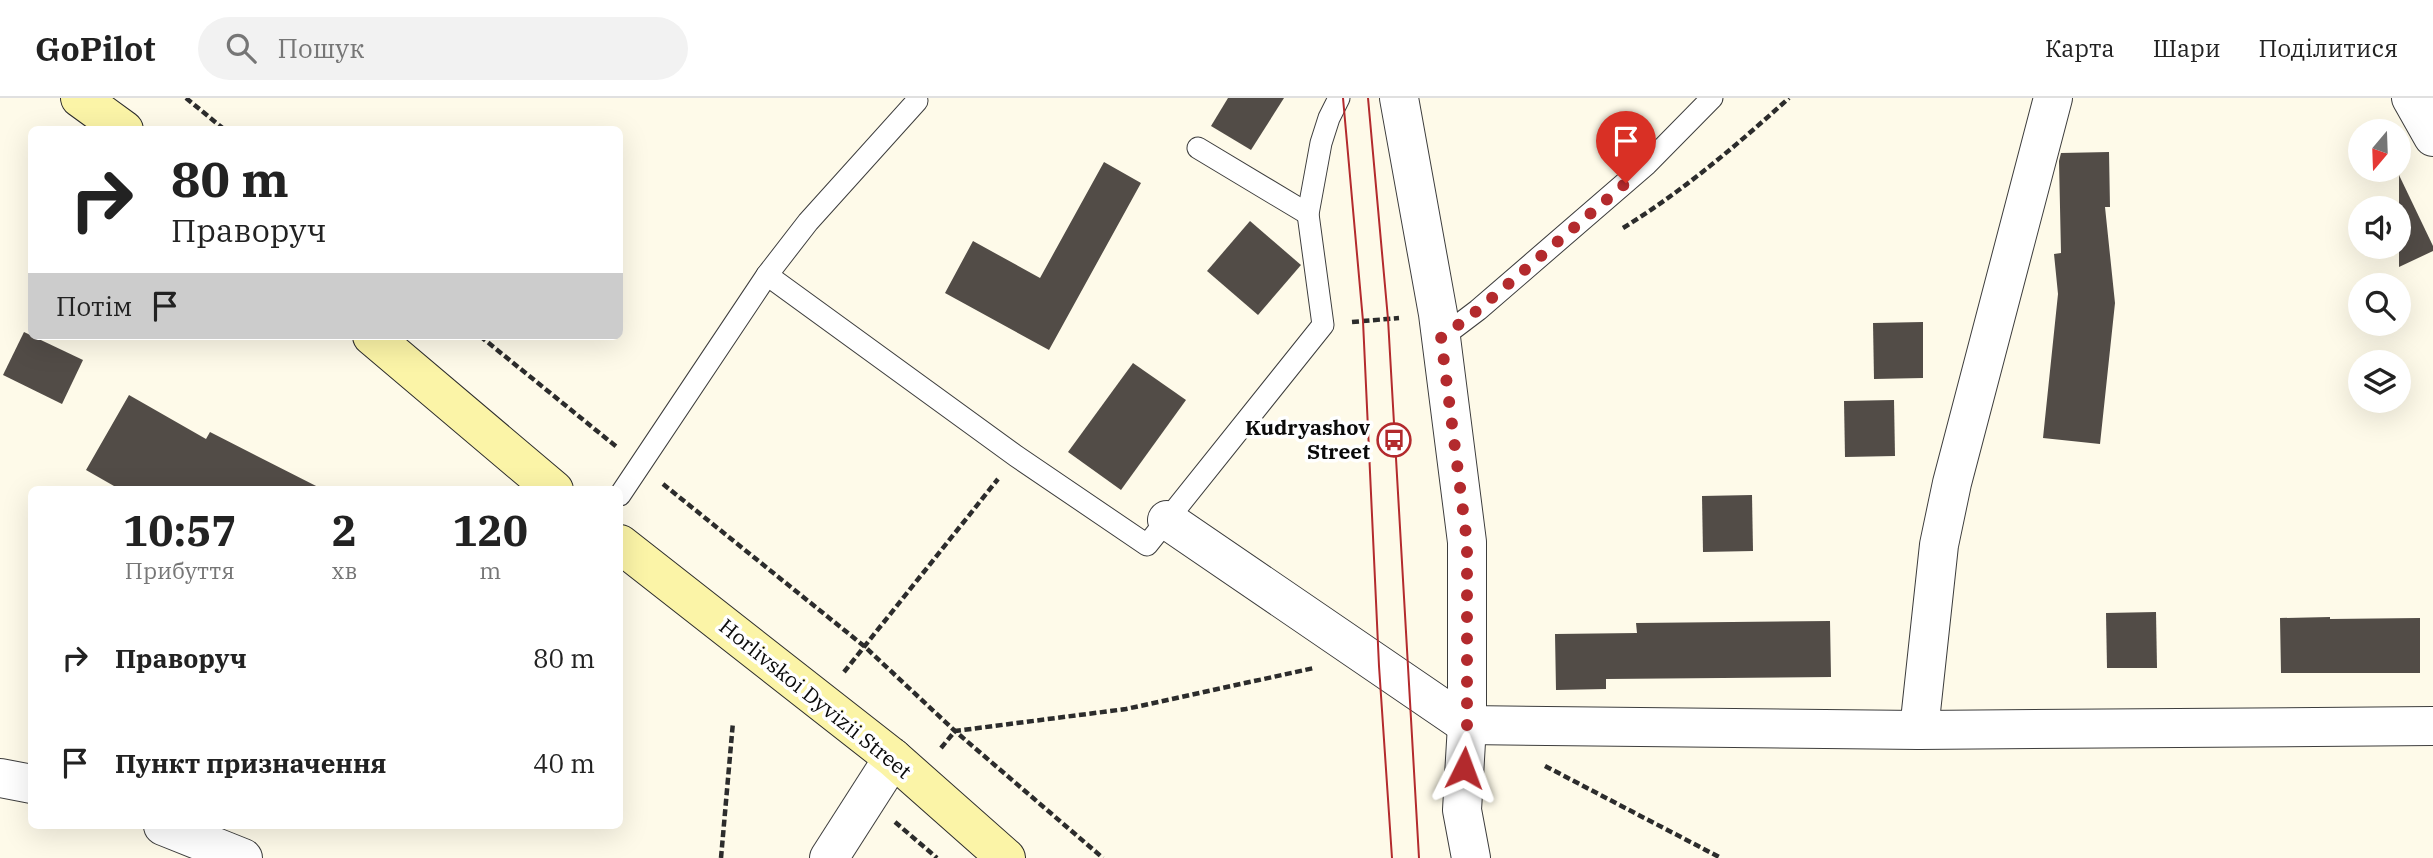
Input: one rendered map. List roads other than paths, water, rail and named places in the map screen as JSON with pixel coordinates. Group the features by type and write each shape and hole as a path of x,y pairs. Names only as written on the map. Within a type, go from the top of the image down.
{"main road":[{"path":"80,98 118,126"},
{"path":"377,340 549,486"},
{"name":"Horlivskoi Dyvizii Street","path":"623,546 893,758 1006,858"}],"street":[{"path":"1399,98 1441,338 1467,542 1467,725 1462,810 1471,858"},
{"path":"1919,730 1939,545 1952,482 2053,98"},
{"path":"2411,98 2433,137"},
{"path":"1167,520 1467,725 1919,730 2433,726"},
{"path":"829,858 893,758"},
{"path":"0,778 28,783"},
{"path":"170,829 243,858"}],"lane":[{"path":"767,275 1016,456 1147,545 1323,325 1308,214 1321,143 1339,98"},
{"path":"1441,338 1478,310 1647,164 1712,98"},
{"path":"623,490 767,275 808,222 917,101"},
{"path":"1198,148 1308,214"}],"tram line":[{"path":"1343,98 1363,321 1379,666 1392,858"},
{"path":"1368,98 1388,319 1419,858"}],"place":[{"name":"Kudryashov Street","path":"1394,440"}]}
